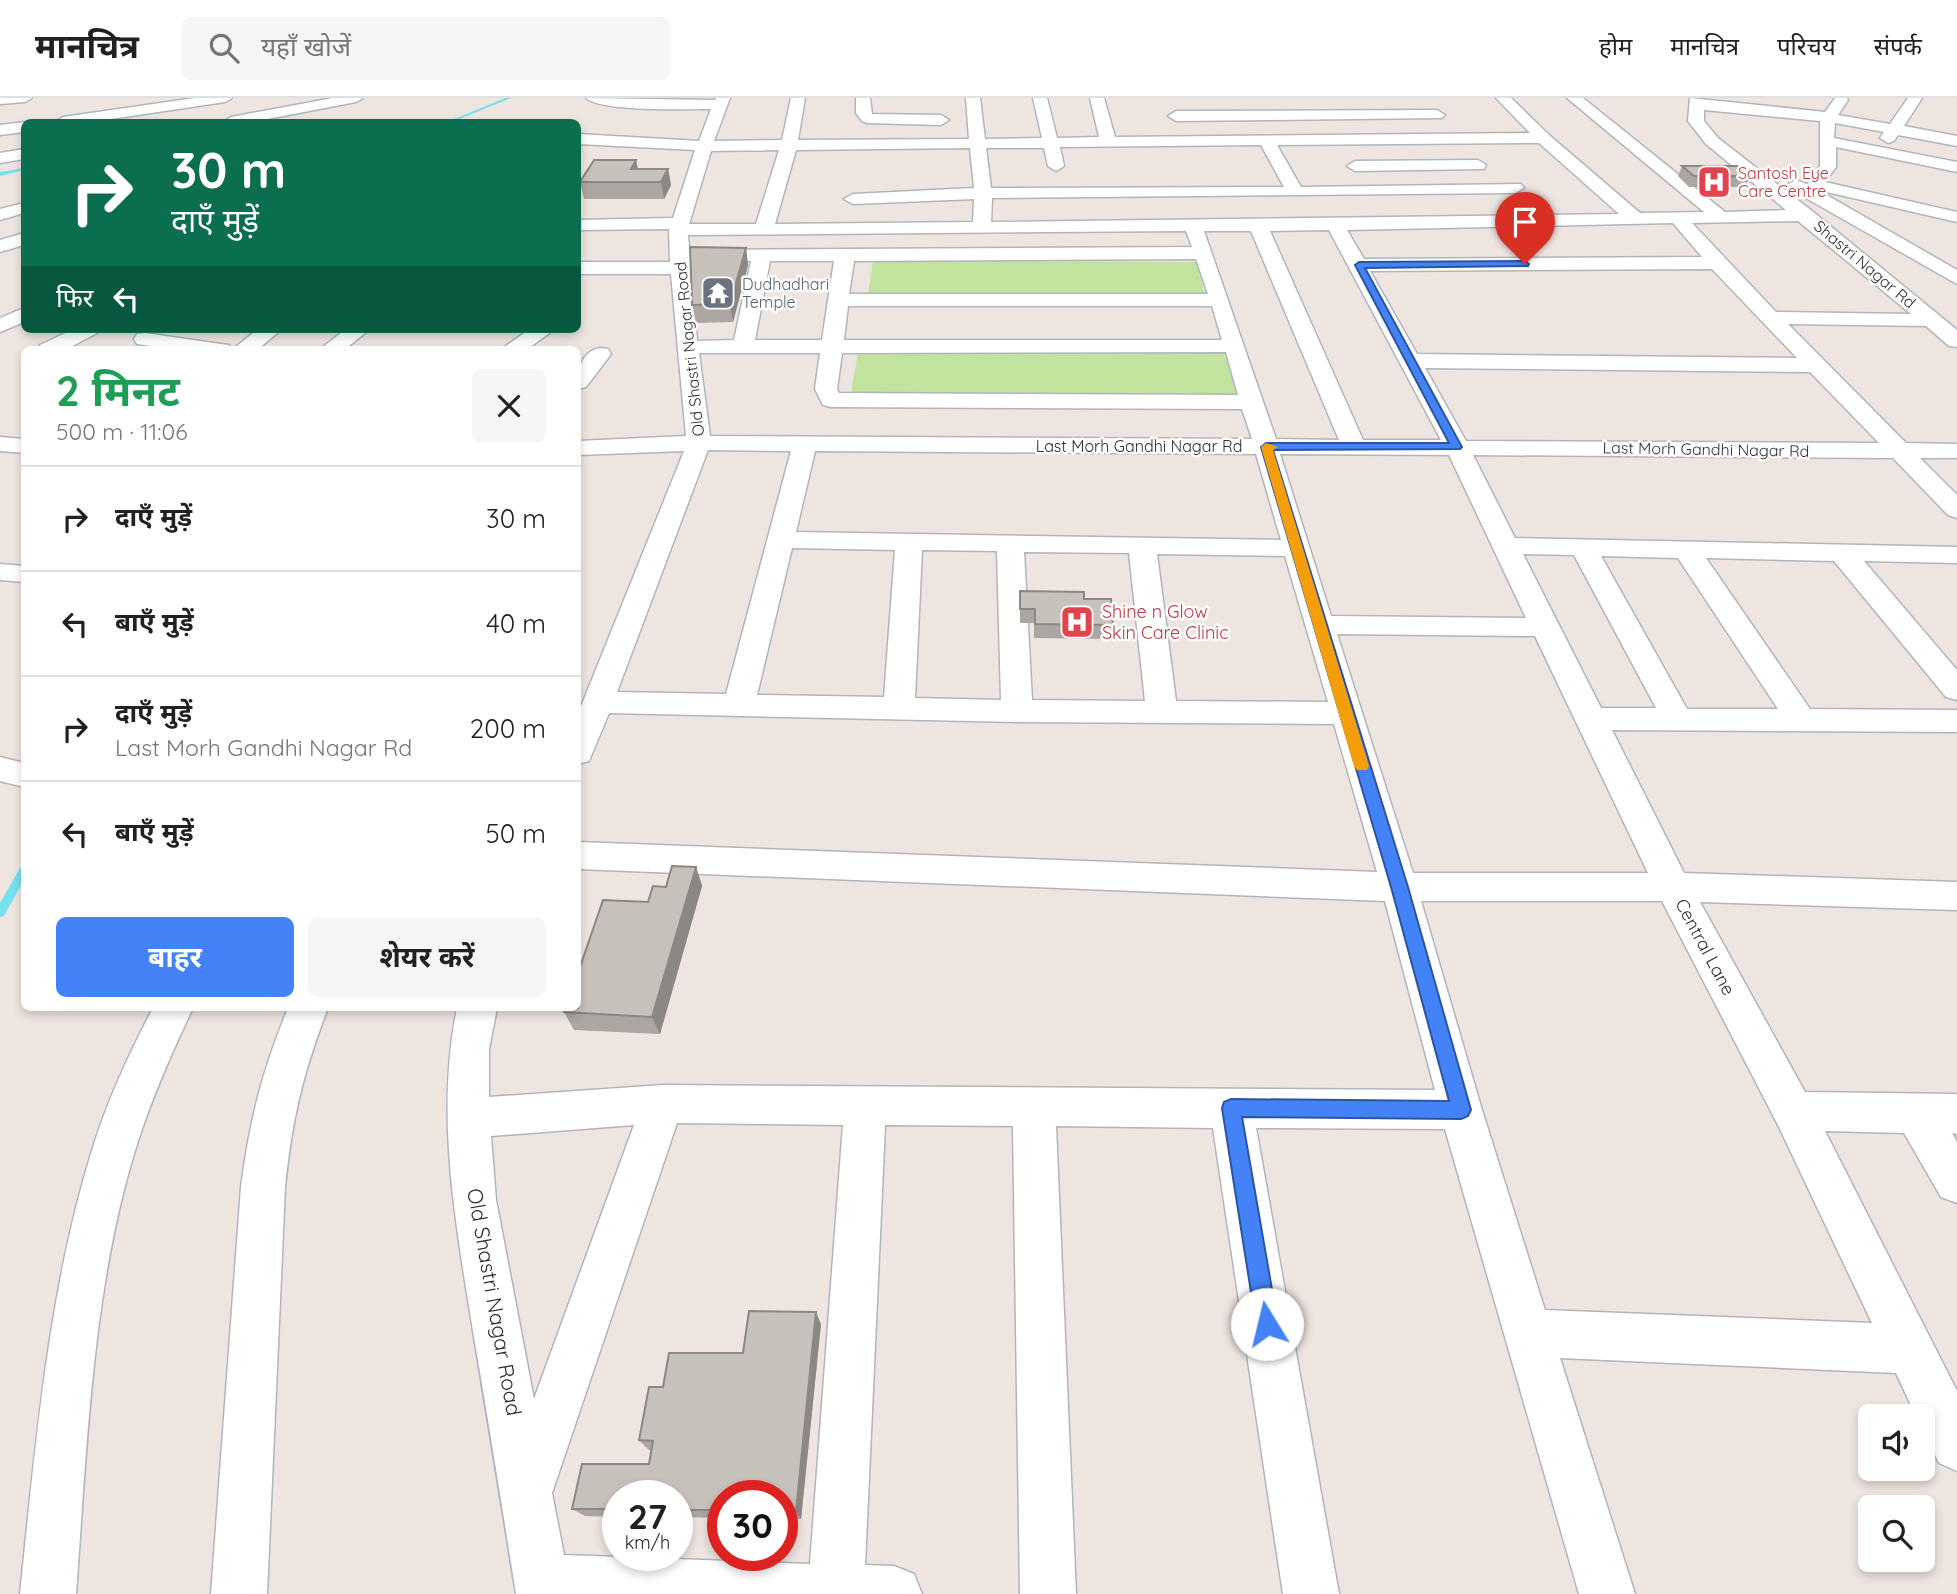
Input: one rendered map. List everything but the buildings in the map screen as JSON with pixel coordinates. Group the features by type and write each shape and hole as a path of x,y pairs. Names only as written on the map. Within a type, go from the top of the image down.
{"street":[{"path":"0,100 24,98"},
{"path":"83,119 225,98"},
{"path":"593,98 722,101"},
{"path":"764,229 789,145 798,98"},
{"path":"863,98 864,117 871,120 964,120"},
{"path":"964,120 974,98"},
{"path":"1040,98 1063,193"},
{"path":"1097,98 1101,147"},
{"path":"1169,98 1190,142"},
{"path":"1503,98 1543,138 1636,219"},
{"path":"1574,98 1721,217"},
{"path":"1812,98 1824,125 1834,169 1816,181 1817,185"},
{"path":"1824,125 1843,98"},
{"path":"1891,133 1915,98"},
{"name":"Old Shastri Nagar Road","path":"581,745 699,443 680,262 679,226 722,101"},
{"path":"1696,101 1737,103 1824,125 1957,167"},
{"name":"Shastri Nagar Rd","path":"1696,101 1696,121 1702,131 1957,341"},
{"path":"250,119 350,103"},
{"path":"1493,114 1521,114"},
{"path":"1176,116 1452,115"},
{"path":"964,120 979,143 983,193 982,227"},
{"path":"1824,125 1957,142"},
{"path":"0,130 21,127"},
{"path":"1891,133 1957,151"},
{"path":"581,139 705,146 789,145 855,152 979,143 1163,148 1190,142 1233,148 1267,141 1543,138"},
{"path":"1355,166 1492,165 1470,139"},
{"path":"1338,140 1396,223"},
{"path":"1267,141 1295,192"},
{"path":"0,158 21,154"},
{"path":"1736,159 1797,186 1955,278"},
{"path":"1500,173 1551,221"},
{"path":"1772,187 1817,185 1957,217"},
{"path":"850,228 853,192 1063,193 1108,186 1249,186 1295,192 1372,191 1524,196"},
{"path":"0,215 21,209"},
{"path":"581,225 764,229 1258,225 1806,215"},
{"path":"1679,219 1717,263 1957,510"},
{"name":"Central Lane","path":"1335,224 1457,447 1672,887 1793,1111 1957,1445"},
{"path":"1193,225 1220,300 1266,447 1607,1594"},
{"path":"1258,225 1354,446"},
{"path":"0,246 21,240"},
{"path":"581,268 762,256 845,254 1203,253"},
{"path":"845,254 826,389 831,400 1251,402"},
{"path":"743,346 762,256"},
{"path":"1359,265 1717,263"},
{"path":"1883,278 1955,278"},
{"path":"839,300 1220,300"},
{"path":"0,326 21,316"},
{"path":"1770,318 1932,320"},
{"path":"56,346 82,333"},
{"path":"248,346 266,333"},
{"path":"336,346 354,333"},
{"path":"517,346 536,333"},
{"path":"145,339 193,346"},
{"path":"688,347 1234,346"},
{"path":"581,378 600,354"},
{"path":"1412,361 1816,365"},
{"name":"Last Morh Gandhi Nagar Rd","path":"581,454 699,443 1957,451"},
{"path":"0,444 21,446"},
{"path":"739,705 805,444"},
{"path":"779,541 1296,548"},
{"path":"899,708 909,542"},
{"path":"1010,543 1017,711"},
{"path":"1142,545 1162,712"},
{"path":"1504,546 1955,557"},
{"path":"1583,548 1677,719"},
{"path":"1688,550 1801,720"},
{"path":"1842,553 1957,690"},
{"path":"0,572 21,574"},
{"path":"1318,625 1544,627"},
{"path":"598,702 1017,711 1345,713"},
{"path":"1590,719 1957,721"},
{"path":"0,769 21,774"},
{"path":"581,856 1399,887 1672,887 1957,896"},
{"path":"48,1594 66,1410 99,1200 134,1087 172,1011"},
{"path":"239,1594 260,1268 262,1187 270,1125 287,1060 307,1011"},
{"name":"Old Shastri Nagar Road","path":"476,1011 469,1049 468,1118 474,1200 543,1588"},
{"path":"468,1118 663,1104 1461,1110"},
{"path":"527,1491 663,1104"},
{"path":"836,1591 865,1105"},
{"path":"1034,1106 1048,1594"},
{"path":"1231,1108 1311,1594"},
{"path":"1793,1111 1936,1114 1957,1182"},
{"path":"1529,1333 1910,1349"},
{"path":"543,1588 894,1594"}],"green space":[{"path":"873,260 1196,262 1205,294 868,295"},
{"path":"1223,350 1240,397 850,399 858,352"}],"waterway":[{"path":"456,119 509,98"},
{"path":"0,174 21,170"},
{"path":"0,913 21,876"}],"slow traffic":[{"path":"1273,447 1266,447 1362,766"}],"place":[{"name":"Santosh Eye Care Centre","path":"1714,182"},
{"name":"Dudhadhari Temple","path":"718,293"},
{"name":"Shine n Glow Skin Care Clinic","path":"1077,622"}],"route":[{"path":"1267,1324 1231,1108 1461,1110 1399,887 1266,447 1457,447 1359,265 1525,264"}]}
